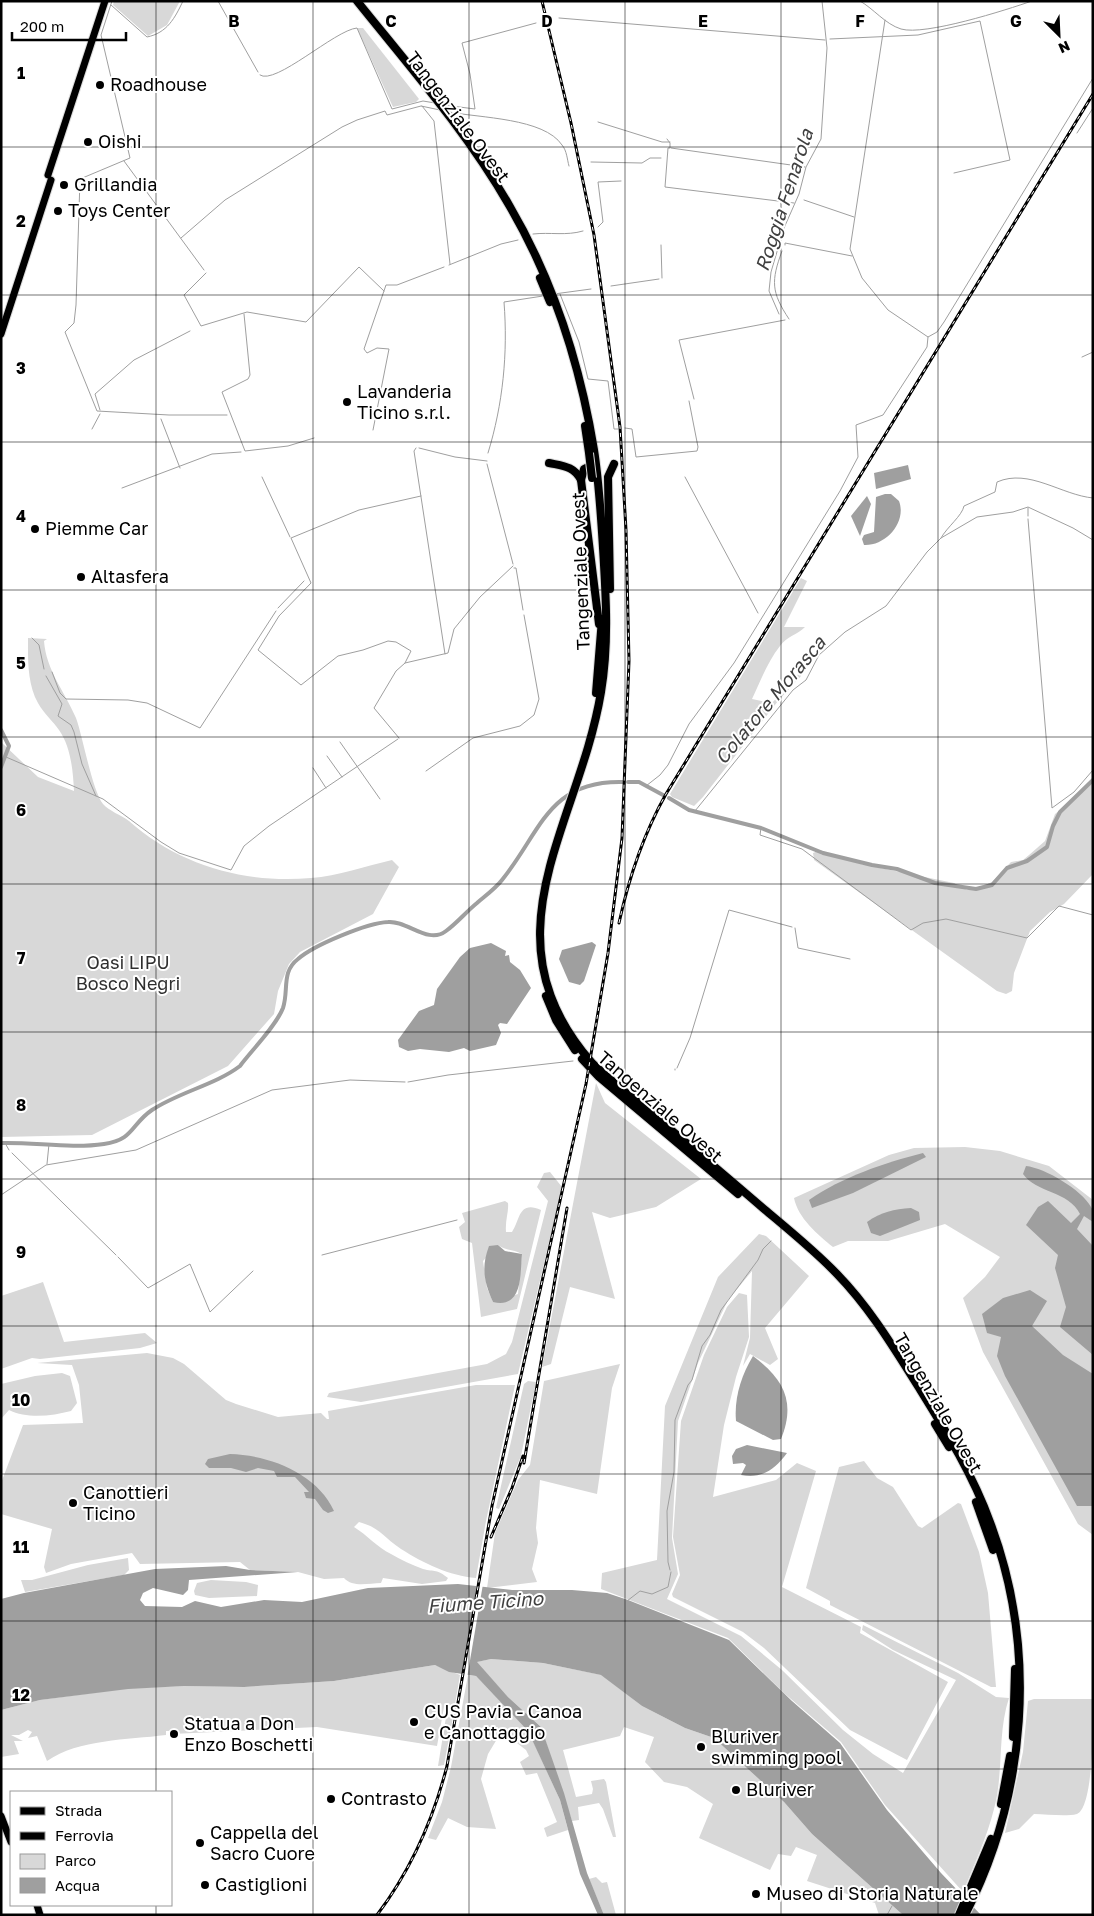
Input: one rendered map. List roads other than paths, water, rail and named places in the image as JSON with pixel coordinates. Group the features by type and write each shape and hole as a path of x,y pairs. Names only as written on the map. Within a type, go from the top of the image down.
{"highway":[{"name":"Tangenziale Ovest","path":"350,1 486,167 510,206 550,295 576,385 592,452 604,644 596,718 544,868 535,919 538,964 551,1008 563,1033 589,1068 832,1268 873,1316 946,1431 978,1492 990,1523 1000,1557 1015,1626 1021,1694 1013,1756 1012,1780 998,1834 979,1886 965,1915"},
{"path":"357,1 438,107"},
{"path":"549,463 574,470 581,480"},
{"path":"604,644 610,587 608,476 614,464"},
{"path":"604,644 581,480 584,469 595,465 608,476"},
{"name":"Tangenziale Ovest","path":"959,1915 993,1832 1013,1756"}],"main road":[{"path":"1,320 92,51 91,45 105,1"},
{"path":"1,334 49,177"},
{"path":"1,1816 10,1839"}],"water":[{"path":"908,465 911,479 876,489 874,473"},
{"path":"891,494 899,501 900,517 893,531 887,537 880,542 864,545 862,539 864,535 874,532 876,497"},
{"path":"867,496 871,504 860,536 851,516"},
{"path":"592,942 596,945 584,981 580,985 569,982 559,959 562,950"},
{"path":"491,943 506,951 505,956 509,955 510,962 520,970 531,988 507,1024 500,1023 498,1025 501,1033 496,1045 470,1051 464,1048 449,1052 420,1049 408,1051 399,1047 398,1040 419,1011 434,1005 437,989 460,957 470,948"},
{"path":"923,1153 926,1157 853,1193 812,1208 809,1200 835,1184 878,1166"},
{"path":"1026,1166 1053,1175 1080,1194 1093,1210 1093,1222 1084,1216 1077,1229 1093,1246 1093,1355 1060,1327 1066,1307 1055,1268 1058,1255 1026,1225 1038,1207 1048,1201 1071,1223 1080,1214 1075,1206 1061,1196 1029,1180 1023,1174"},
{"path":"911,1208 919,1212 920,1220 880,1236 871,1233 867,1222 888,1212"},
{"path":"498,1245 505,1251 522,1254 518,1288 510,1300 503,1303 493,1302 487,1288 484,1268 489,1246"},
{"path":"1030,1290 1047,1301 1032,1326 1063,1355 1093,1374 1093,1506 1077,1506 1005,1376 997,1356 1001,1337 987,1333 982,1314 1003,1298"},
{"path":"753,1356 773,1373 784,1392 787,1414 781,1439 773,1440 736,1421 739,1387"},
{"path":"747,1445 787,1453 768,1472 756,1476 741,1475 746,1465 743,1463 733,1464 732,1456 736,1449"},
{"path":"230,1454 245,1455 276,1462 290,1469 316,1486 334,1511 328,1513 323,1510 315,1499 306,1498 304,1492 309,1492 295,1477 277,1477 274,1471 258,1468 246,1472 231,1468 209,1468 205,1464 208,1459"},
{"name":"Fiume Ticino","path":"226,1566 250,1570 298,1572 189,1580 188,1590 183,1595 153,1588 143,1593 140,1600 145,1606 182,1607 195,1601 221,1607 264,1600 302,1602 368,1588 458,1584 512,1590 572,1590 607,1593 729,1640 792,1701 840,1743 887,1810 941,1873 981,1915 903,1915 812,1834 784,1802 714,1738 685,1728 642,1706 601,1675 543,1663 491,1659 477,1662 508,1697 541,1727 564,1793 587,1873 604,1915 598,1915 580,1874 560,1800 528,1731 476,1676 449,1672 435,1665 334,1681 244,1687 184,1686 128,1689 40,1700 1,1710 1,1599 155,1569"}],"waterway":[{"path":"112,1 101,35 130,158 80,179 76,305 74,323 65,332 97,411 169,415 227,415"},
{"path":"111,5 147,37 160,32 170,24 183,1"},
{"path":"218,1 258,72"},
{"name":"Roggia Fenarola","path":"779,314 769,291 771,272 784,228 799,194 806,167 821,139 827,48 822,1"},
{"path":"860,1 895,27 912,30 946,26 1032,1"},
{"path":"559,18 825,40"},
{"path":"885,20 850,249 862,278 888,310 928,337 937,332 944,322 1093,78"},
{"path":"830,39 918,35 980,21 1010,160 954,173"},
{"path":"444,105 475,109 470,74 462,43 536,23"},
{"path":"260,75 268,76 278,73 347,31 357,28 392,109 423,101 435,103"},
{"path":"181,238 225,200 342,127 385,111 387,115 421,106 440,110"},
{"path":"422,106 434,121 450,264"},
{"path":"1077,133 1093,108"},
{"path":"449,112 527,124 541,129 553,136 564,147 569,166"},
{"path":"598,122 662,142 670,142"},
{"path":"667,139 670,143 670,148 668,148 665,187 794,203"},
{"path":"671,148 805,167"},
{"path":"591,162 642,163 650,158 661,158"},
{"path":"124,161 204,270"},
{"path":"598,227 603,222 598,182 621,181"},
{"path":"804,200 854,217"},
{"path":"533,234 583,231"},
{"path":"449,265 501,244 518,240"},
{"path":"785,245 785,243 852,256"},
{"path":"661,245 662,278"},
{"path":"782,251 776,270 775,286 776,294 789,319"},
{"path":"206,273 184,295 201,326 247,312 306,322 359,267 384,291"},
{"path":"373,430 389,349 377,348 367,353 364,349 386,285 397,285 444,267"},
{"path":"611,286 659,279"},
{"path":"554,294 591,289"},
{"name":"Roggia Fenarola","path":"560,294 579,342 588,379 608,381 614,429 618,429"},
{"path":"488,453 501,397 505,359 504,302 543,296"},
{"path":"244,314 250,375 248,379 222,392 245,451 288,446 314,438"},
{"name":"Roggia Fenarola","path":"694,399 679,340 785,320"},
{"path":"100,410 95,394 134,360 190,331"},
{"path":"646,786 660,775 668,765 689,724 734,663 840,491 858,457 856,425 883,415 927,347 928,337"},
{"path":"1082,357 1093,352"},
{"name":"Roggia Fenarola","path":"625,428 632,429 636,457 697,451 698,447 689,401"},
{"path":"92,429 100,414"},
{"path":"161,419 180,468"},
{"path":"416,448 414,451 445,654"},
{"path":"419,448 455,457 487,461"},
{"path":"122,488 212,454 241,452"},
{"path":"487,464 513,564"},
{"path":"262,477 290,537"},
{"path":"685,477 758,613"},
{"path":"941,538 963,510 964,506 995,492 997,482 1021,478 1093,498"},
{"path":"405,663 411,651 396,642 388,641 338,656 301,685 258,650 279,616 311,583 291,538 359,510 421,496"},
{"name":"Colatore Morasca","path":"695,811 793,690 806,680 819,655 845,632 886,606 927,552 941,538 977,517 1013,512 1028,507 1073,528 1093,540"},
{"path":"1028,508 1028,516"},
{"path":"1028,519 1052,808 1074,792 1093,770"},
{"path":"399,738 374,708 396,671 405,663 448,653 454,629 480,597 513,566"},
{"path":"514,568 516,568 523,610"},
{"path":"278,608 304,581"},
{"path":"52,672 60,693 66,699 128,700 147,703 200,728 276,611"},
{"path":"426,771 473,738 520,726 534,715 539,699 524,615"},
{"path":"32,638 39,645 44,669"},
{"path":"46,676 62,704 58,716 71,725 82,764 96,796"},
{"path":"1,730 9,746 1,767"},
{"path":"6,757 103,799 179,853 231,870 244,846 269,826 398,739"},
{"path":"340,742 380,799"},
{"path":"327,756 342,777"},
{"path":"313,768 326,788"},
{"path":"669,798 689,810 761,828 823,853 897,869 935,883 976,889 992,885 1007,868 1027,861 1047,847 1053,826 1060,812 1093,780"},
{"path":"1,1143 78,1146 104,1144 121,1139 152,1110 220,1078 240,1066 280,1015 285,1001 289,970 306,953 341,936 379,923 395,922 425,934 439,935 454,925 499,883 549,812 562,799 578,790 598,784 623,782"},
{"path":"628,782 639,782 663,795"},
{"path":"761,828 760,835 802,849 911,930 923,923 946,919 1027,938 1059,906 1093,915"},
{"path":"677,1068 690,1038 729,910 792,927"},
{"path":"795,928 798,948 850,959"},
{"path":"408,1082 448,1075 573,1061"},
{"path":"1,1195 46,1165 136,1150 272,1090 350,1080 405,1082"},
{"path":"5,1143 9,1150"},
{"path":"47,1164 49,1144"},
{"path":"12,1153 116,1255"},
{"path":"322,1255 457,1220"},
{"path":"670,1570 668,1562 667,1511 674,1472 675,1420 688,1385 692,1380 702,1346 710,1335 721,1310 758,1260 763,1249 771,1241"},
{"path":"118,1257 148,1288 190,1264 210,1312 253,1271"},
{"path":"627,1601 640,1591 652,1594 668,1587 671,1572"},
{"path":"887,1915 892,1906"}],"railway":[{"path":"377,1915 400,1880 428,1825 447,1766 492,1506 586,1084 608,953 622,838 629,661 626,530 620,427 594,235 571,123 542,1"},
{"path":"619,923 627,889 638,857 650,825 666,794 1093,94"},
{"path":"524,1463 567,1208"},
{"path":"491,1537 512,1488 523,1456"}],"place":[{"name":"Roadhouse","path":"100,85"},
{"name":"Oishi","path":"88,142"},
{"name":"Grillandia","path":"64,185"},
{"name":"Toys Center","path":"58,211"},
{"name":"Lavanderia Ticino s.r.l.","path":"347,402"},
{"name":"Piemme Car","path":"35,529"},
{"name":"Altasfera","path":"81,577"},
{"name":"Canottieri Ticino","path":"73,1503"},
{"name":"CUS Pavia - Canoa e Canottaggio","path":"414,1722"},
{"name":"Statua a Don Enzo Boschetti","path":"174,1734"},
{"name":"Bluriver swimming pool","path":"701,1747"},
{"name":"Bluriver","path":"736,1790"},
{"name":"Contrasto","path":"331,1799"},
{"name":"Cappella del Sacro Cuore","path":"200,1843"},
{"name":"Castiglioni","path":"205,1885"},
{"name":"Museo di Storia Naturale","path":"756,1894"}],"park label":[{"name":"Oasi LIPU Bosco Negri","path":"128,973"}]}
